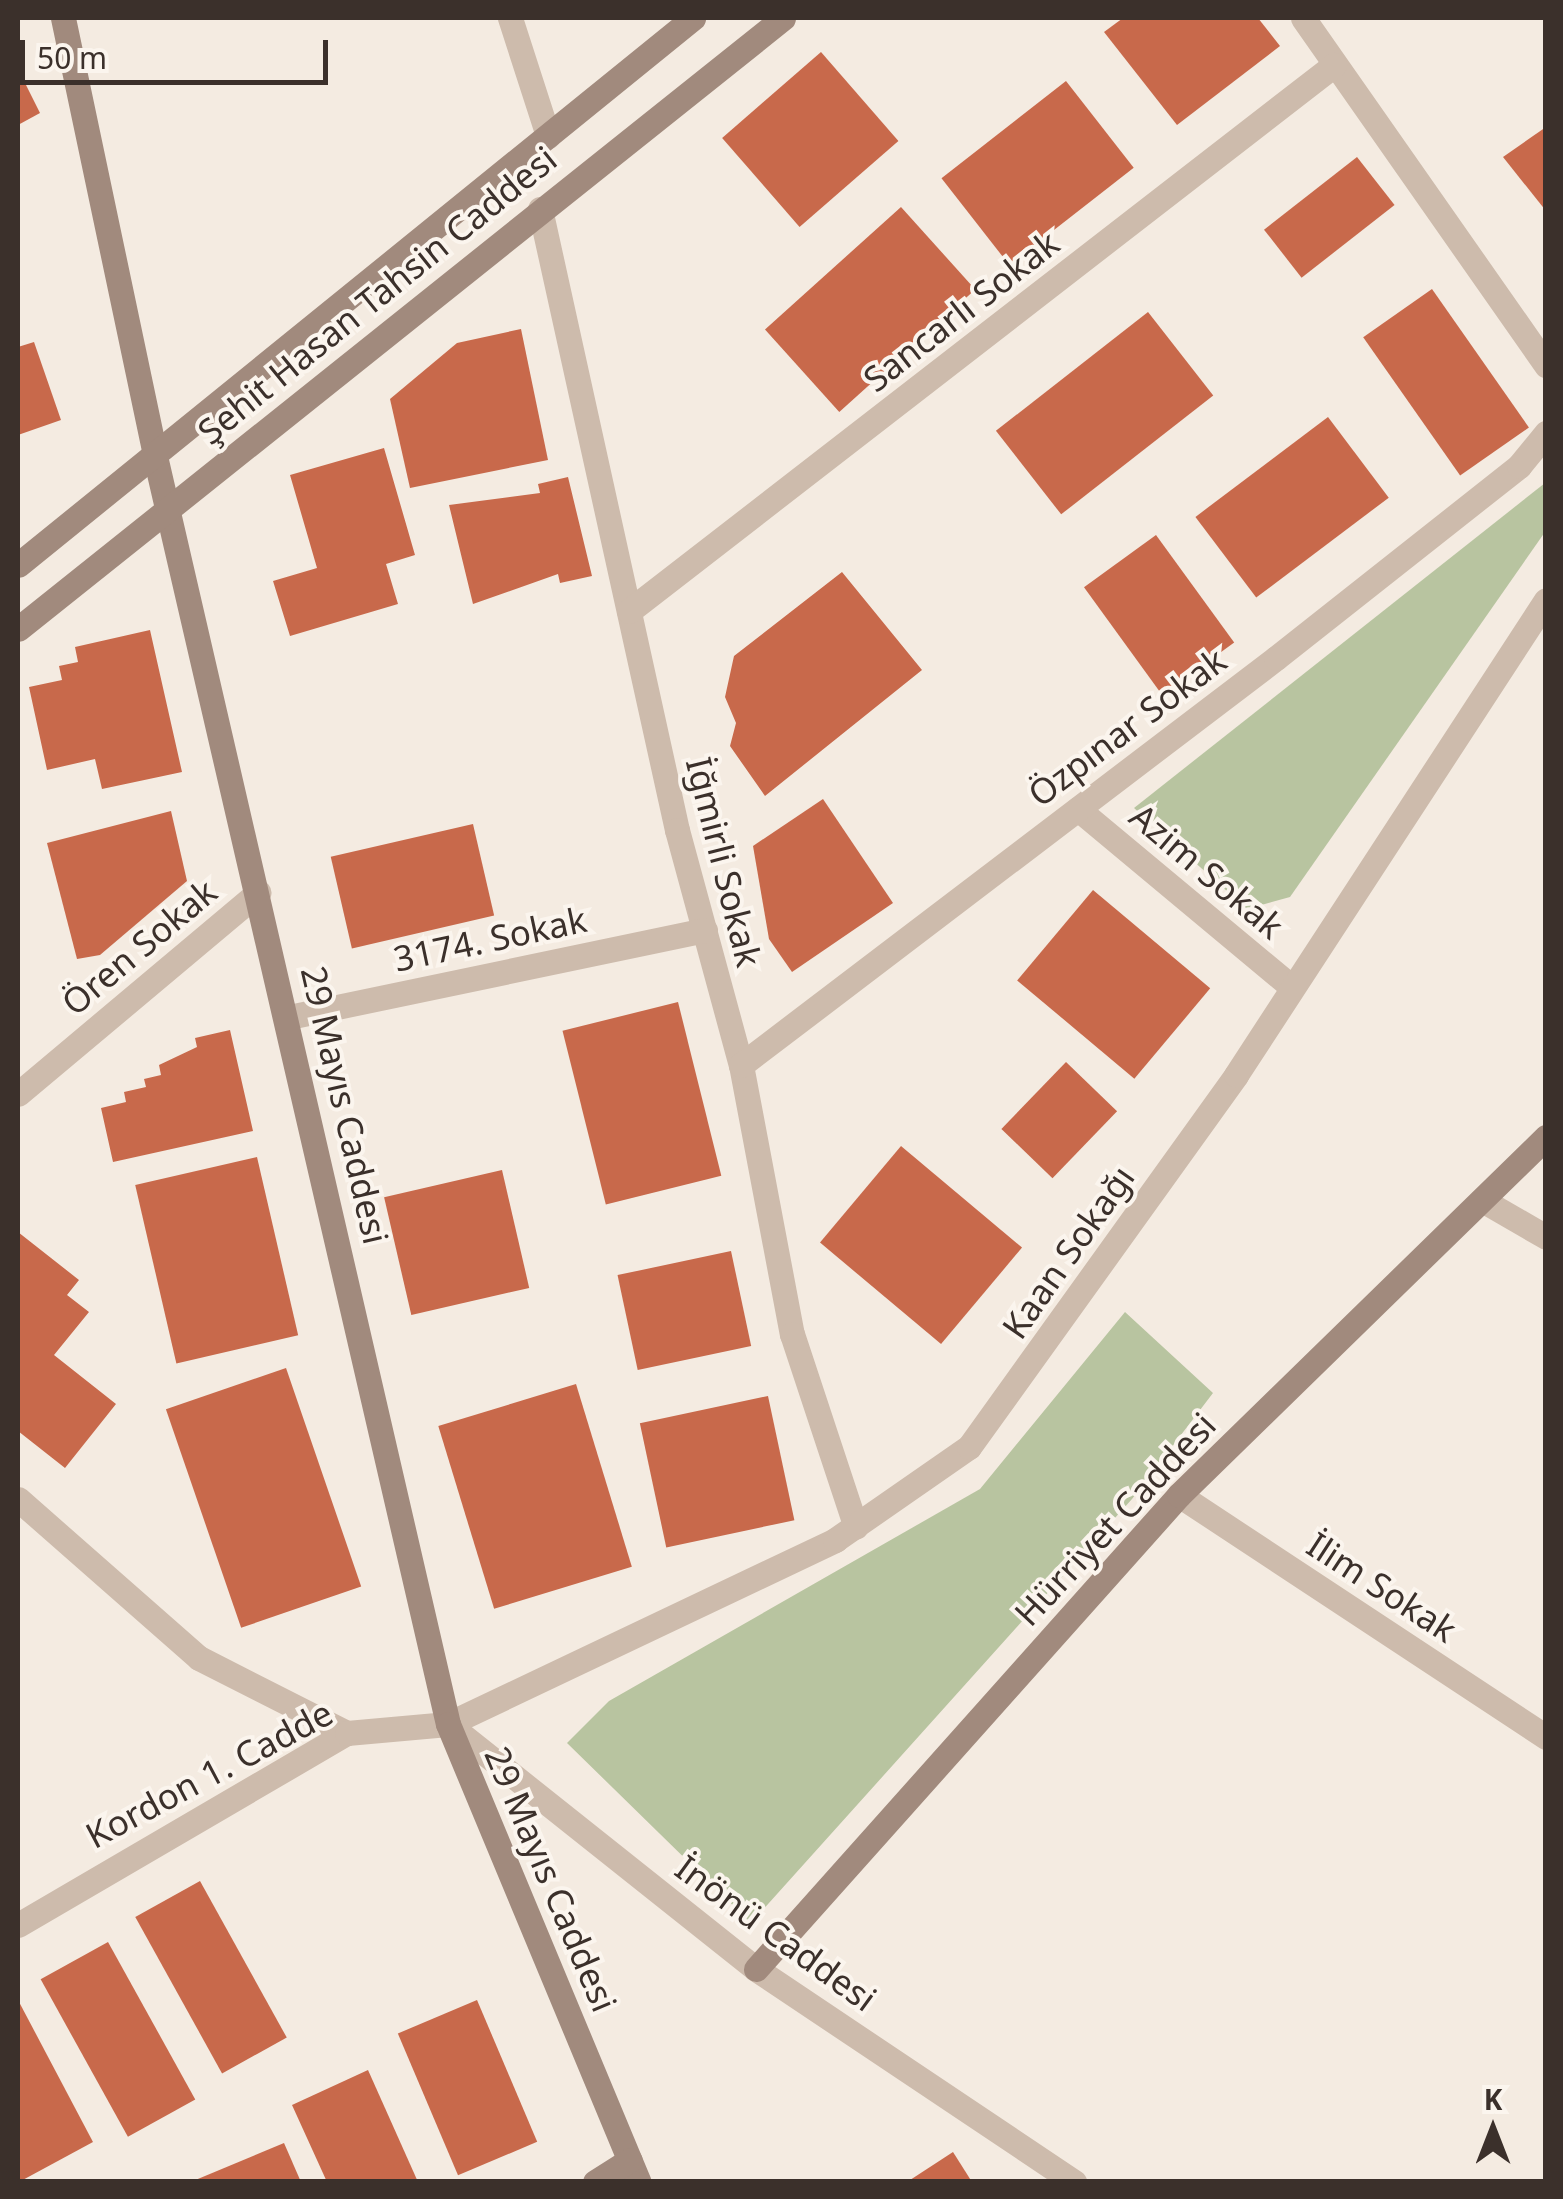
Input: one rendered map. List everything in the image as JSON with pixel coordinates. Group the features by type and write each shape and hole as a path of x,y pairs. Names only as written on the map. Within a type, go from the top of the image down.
{"street":[{"name":"29 Mayıs Caddesi","path":"62,18 155,456 289,1018 448,1724 635,2171"},
{"path":"510,18 548,136"},
{"name":"Şehit Hasan Tahsin Caddesi","path":"18,565 693,18"},
{"name":"Şehit Hasan Tahsin Caddesi","path":"18,629 783,18"},
{"path":"1303,18 1546,365"},
{"name":"Sancarlı Sokak","path":"629,610 1334,64"},
{"name":"İğmirli Sokak","path":"540,209 704,930 741,1065 792,1334 856,1527"},
{"name":"Özpınar Sokak","path":"741,1065 1519,466 1546,433"},
{"name":"Kaan Sokağı","path":"448,1724 856,1527 942,1470 1000,1411 1292,988 1546,600"},
{"name":"Azim Sokak","path":"1078,808 1292,988"},
{"name":"Ören Sokak","path":"18,1094 259,892"},
{"name":"3174. Sokak","path":"289,1018 704,930"},
{"name":"Hürriyet Caddesi","path":"756,1969 1179,1495 1546,1137"},
{"path":"1482,1200 1546,1238"},
{"name":"İlim Sokak","path":"1179,1495 1546,1737"},
{"path":"18,1499 198,1658 347,1734"},
{"name":"Kordon 1. Cadde","path":"19,1921 347,1734 448,1724"},
{"name":"İnönü Caddesi","path":"448,1724 756,1969 1074,2182"},
{"path":"595,2182 635,2171"}],"green space":[{"path":"1545,483 1545,532 1290,897 1247,909 1134,808"},
{"path":"1125,1312 1213,1393 1132,1499 751,1923 567,1743 609,1701 980,1489"}],"building":[{"path":"1123,18 1258,18 1280,46 1177,125 1104,32"},
{"path":"821,52 898,141 800,227 722,138"},
{"path":"18,69 40,113 18,125"},
{"path":"1066,81 1134,168 1009,265 941,178"},
{"path":"1546,127 1546,211 1503,157"},
{"path":"1357,157 1395,205 1302,278 1264,230"},
{"path":"901,207 975,289 839,412 765,329"},
{"path":"1432,289 1529,427 1460,476 1363,337"},
{"path":"1148,312 1213,396 1061,514 996,431"},
{"path":"521,329 548,460 410,488 390,399 457,343"},
{"path":"34,342 61,420 18,435 18,347"},
{"path":"1328,417 1389,498 1256,598 1195,517"},
{"path":"384,448 415,555 386,564 398,604 290,636 273,581 317,568 290,475"},
{"path":"568,477 592,576 560,583 558,574 473,604 449,505 540,493 538,484"},
{"path":"1156,535 1234,643 1162,695 1084,587"},
{"path":"842,572 922,670 765,796 730,746 736,723 725,697 734,656"},
{"path":"150,630 182,772 102,789 95,759 47,770 29,687 62,680 59,666 78,662 75,647"},
{"path":"823,799 893,903 792,972 769,939 753,846"},
{"path":"171,811 187,881 100,955 77,959 47,843"},
{"path":"473,824 494,916 352,948 331,857"},
{"path":"1093,890 1210,988 1134,1079 1017,980"},
{"path":"678,1002 721,1176 606,1204 563,1031"},
{"path":"230,1030 253,1131 113,1162 101,1108 126,1102 124,1092 146,1087 144,1079 161,1075 159,1065 197,1047 195,1038"},
{"path":"1066,1062 1117,1111 1052,1178 1001,1129"},
{"path":"901,1146 1022,1248 941,1344 820,1243"},
{"path":"257,1157 298,1335 176,1363 135,1185"},
{"path":"502,1170 529,1288 411,1315 384,1197"},
{"path":"18,1232 79,1280 67,1295 89,1312 54,1355 116,1404 65,1468 18,1431"},
{"path":"731,1251 751,1346 638,1370 618,1275"},
{"path":"286,1368 361,1586 241,1628 166,1409"},
{"path":"576,1384 632,1567 494,1609 438,1426"},
{"path":"768,1396 794,1520 666,1547 640,1423"},
{"path":"200,1881 287,2038 222,2073 135,1917"},
{"path":"108,1942 195,2099 128,2137 41,1979"},
{"path":"18,2000 93,2142 19,2182 18,2182"},
{"path":"477,2000 537,2142 458,2175 398,2034"},
{"path":"368,2070 418,2182 327,2182 292,2105"},
{"path":"284,2143 301,2182 193,2182 193,2181"},
{"path":"953,2152 972,2182 907,2182"}]}
